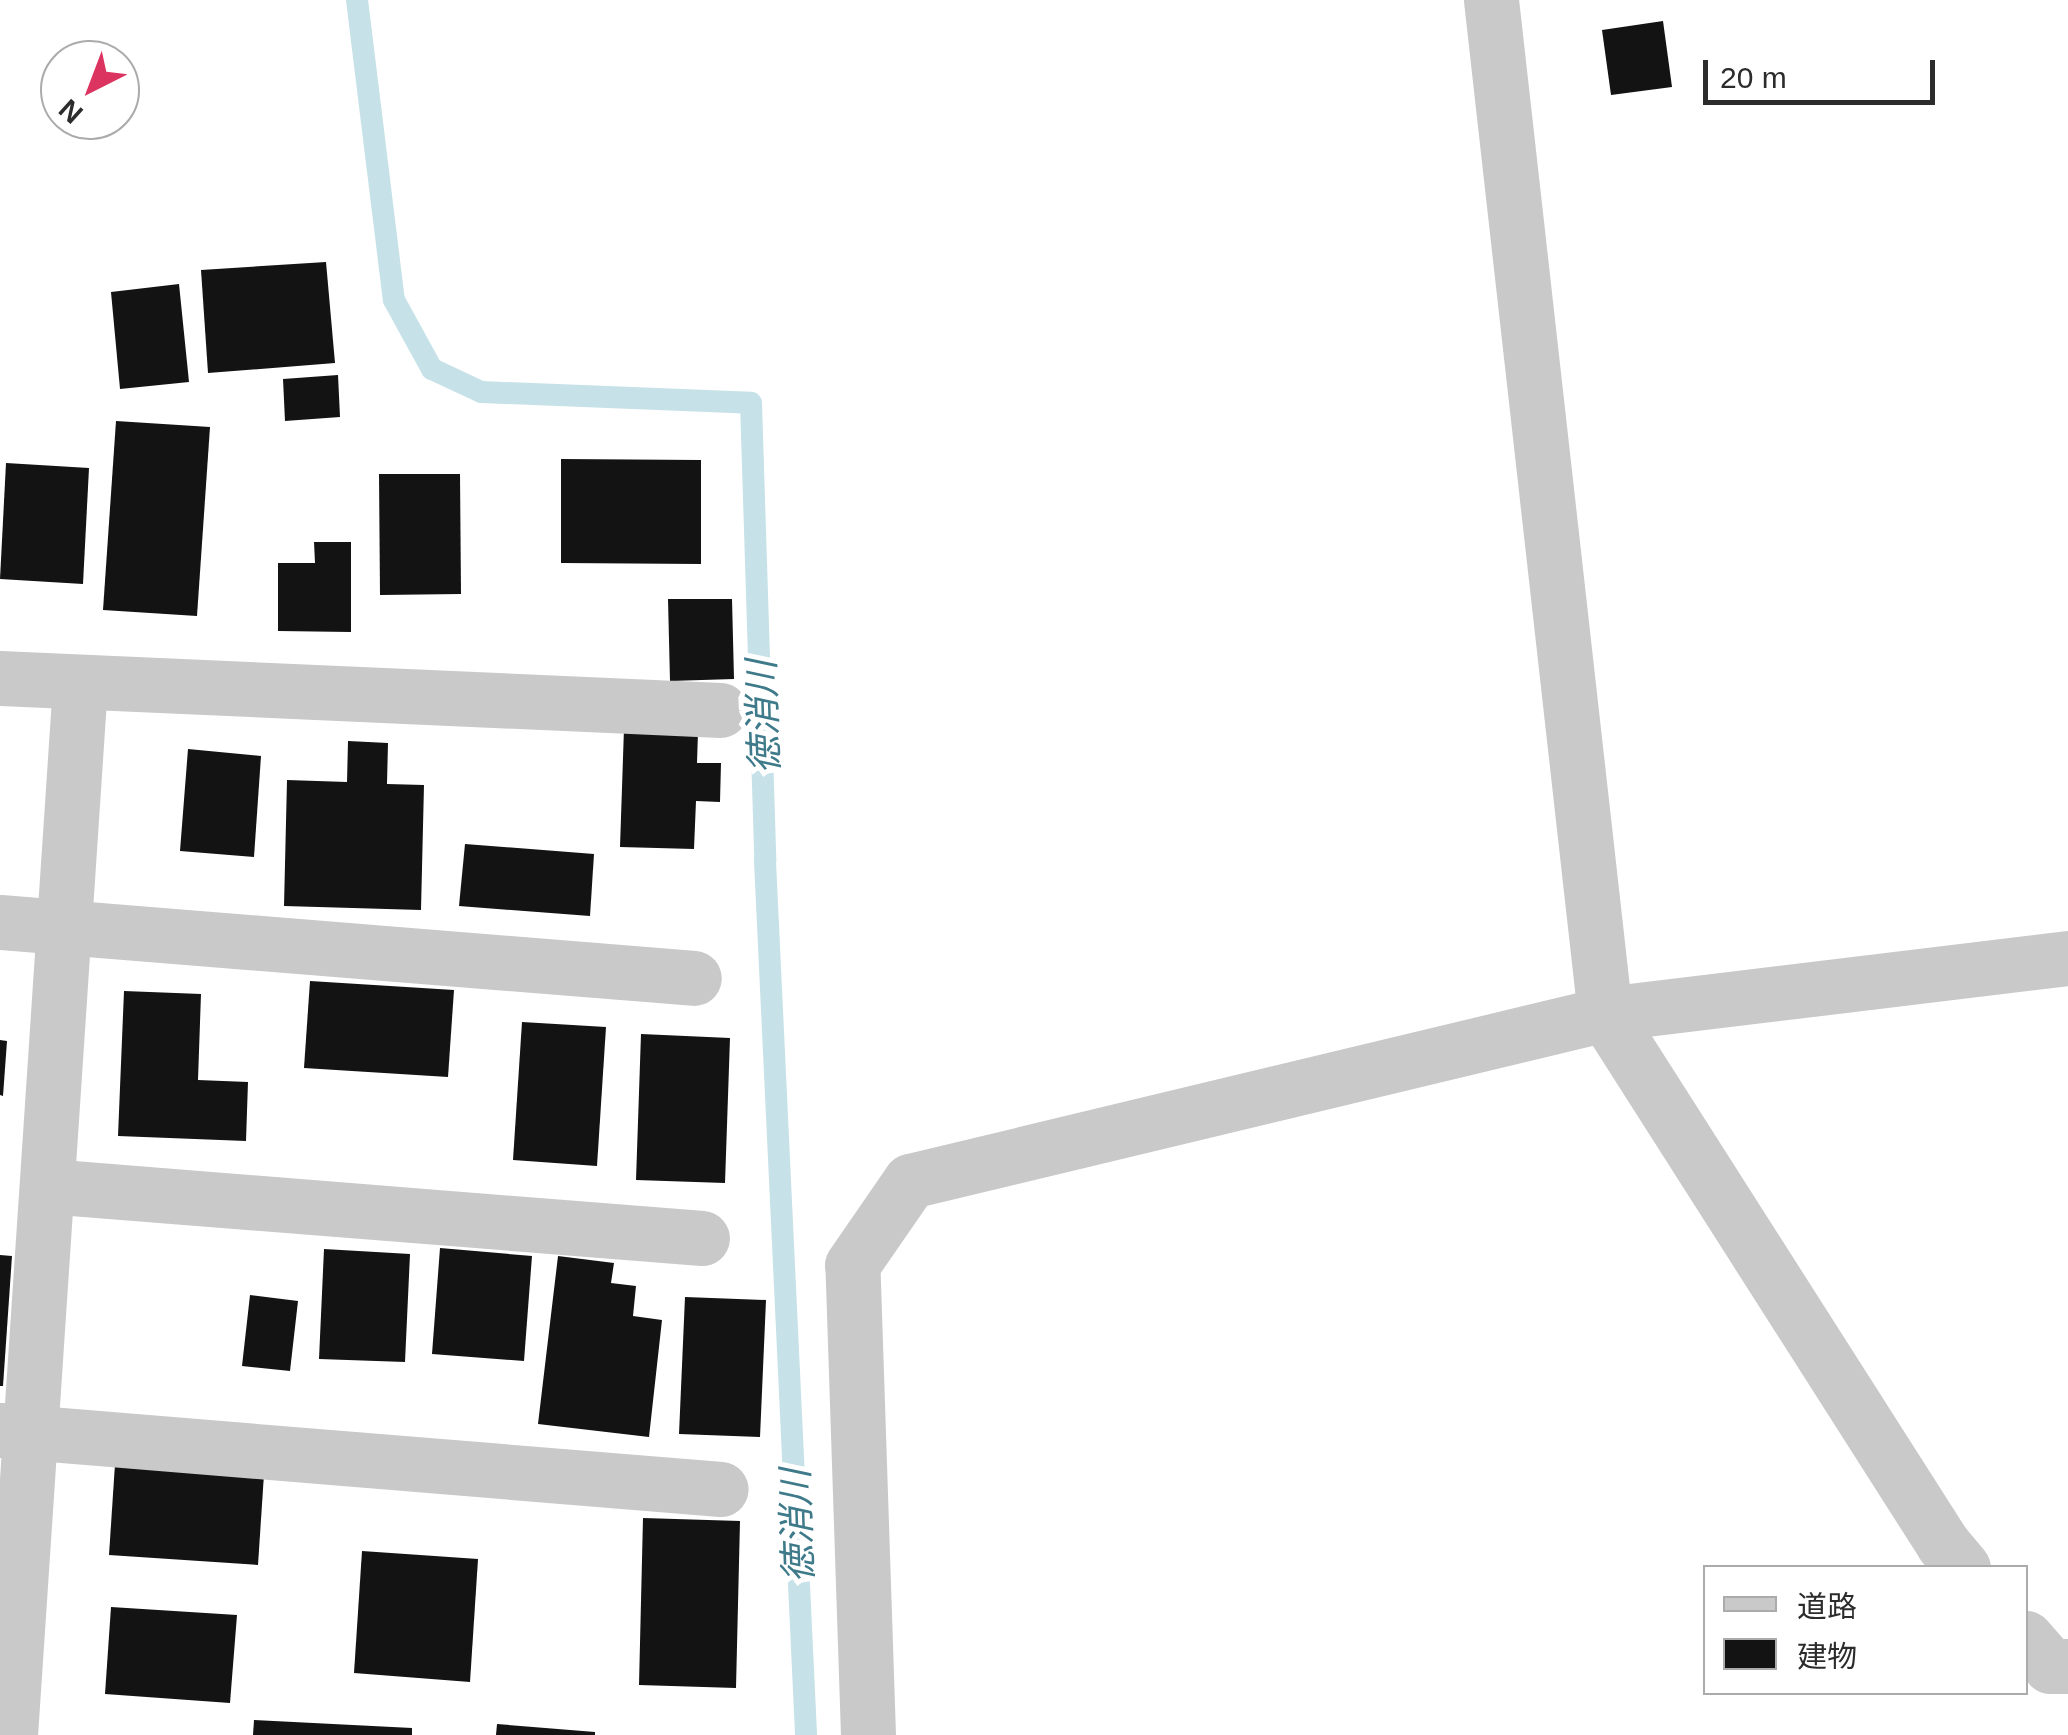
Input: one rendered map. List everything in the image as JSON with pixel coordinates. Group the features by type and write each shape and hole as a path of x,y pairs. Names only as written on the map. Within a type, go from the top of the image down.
{"street":[{"path":"1491,0 1605,1014 1943,1544 1960,1565"},
{"path":"0,678 720,710"},
{"path":"10,1735 15,1432 47,1186 80,684"},
{"path":"0,922 694,978"},
{"path":"868,1735 852,1265 910,1181 1605,1014 2068,958"},
{"path":"47,1186 702,1238"},
{"path":"15,1432 722,1489"},
{"path":"2028,1640 2050,1666 2068,1666"}],"building":[{"path":"1663,21 1672,87 1611,95 1602,30"},
{"path":"326,262 335,363 208,373 201,270"},
{"path":"179,284 189,382 120,389 111,292"},
{"path":"338,375 340,417 285,421 283,379"},
{"path":"116,421 210,427 197,616 103,610"},
{"path":"561,459 701,460 701,564 561,563"},
{"path":"6,463 89,468 83,584 0,579"},
{"path":"379,474 460,474 461,594 380,595"},
{"path":"314,542 351,542 351,632 278,631 278,563 315,563"},
{"path":"668,599 732,599 734,679 670,681"},
{"path":"624,728 698,732 697,763 721,763 720,802 696,801 694,849 620,847"},
{"path":"348,741 388,743 387,784 424,785 421,910 284,906 287,780 347,782"},
{"path":"188,749 261,756 254,857 180,851"},
{"path":"465,844 594,854 590,916 459,906"},
{"path":"310,981 454,990 448,1077 304,1068"},
{"path":"124,991 201,994 198,1080 248,1082 246,1141 118,1136"},
{"path":"522,1022 606,1027 597,1166 513,1160"},
{"path":"641,1034 730,1038 725,1183 636,1180"},
{"path":"0,1040 7,1041 3,1096 0,1095"},
{"path":"440,1248 532,1256 524,1361 432,1354"},
{"path":"324,1249 410,1254 405,1362 319,1359"},
{"path":"0,1255 12,1256 3,1386 0,1386"},
{"path":"558,1256 614,1263 611,1283 636,1286 633,1316 662,1320 649,1437 538,1424"},
{"path":"250,1295 298,1301 290,1371 242,1366"},
{"path":"685,1297 766,1300 760,1437 679,1434"},
{"path":"115,1464 264,1474 258,1565 109,1555"},
{"path":"643,1518 740,1521 736,1688 639,1685"},
{"path":"362,1551 478,1559 470,1682 354,1673"},
{"path":"111,1607 237,1615 230,1703 105,1694"},
{"path":"254,1720 412,1728 412,1735 253,1735"},
{"path":"497,1724 595,1732 595,1735 496,1735"}],"waterway":[{"name":"徳消川","path":"357,0 394,300 432,369 481,392 751,403 765,861 806,1735"}]}
